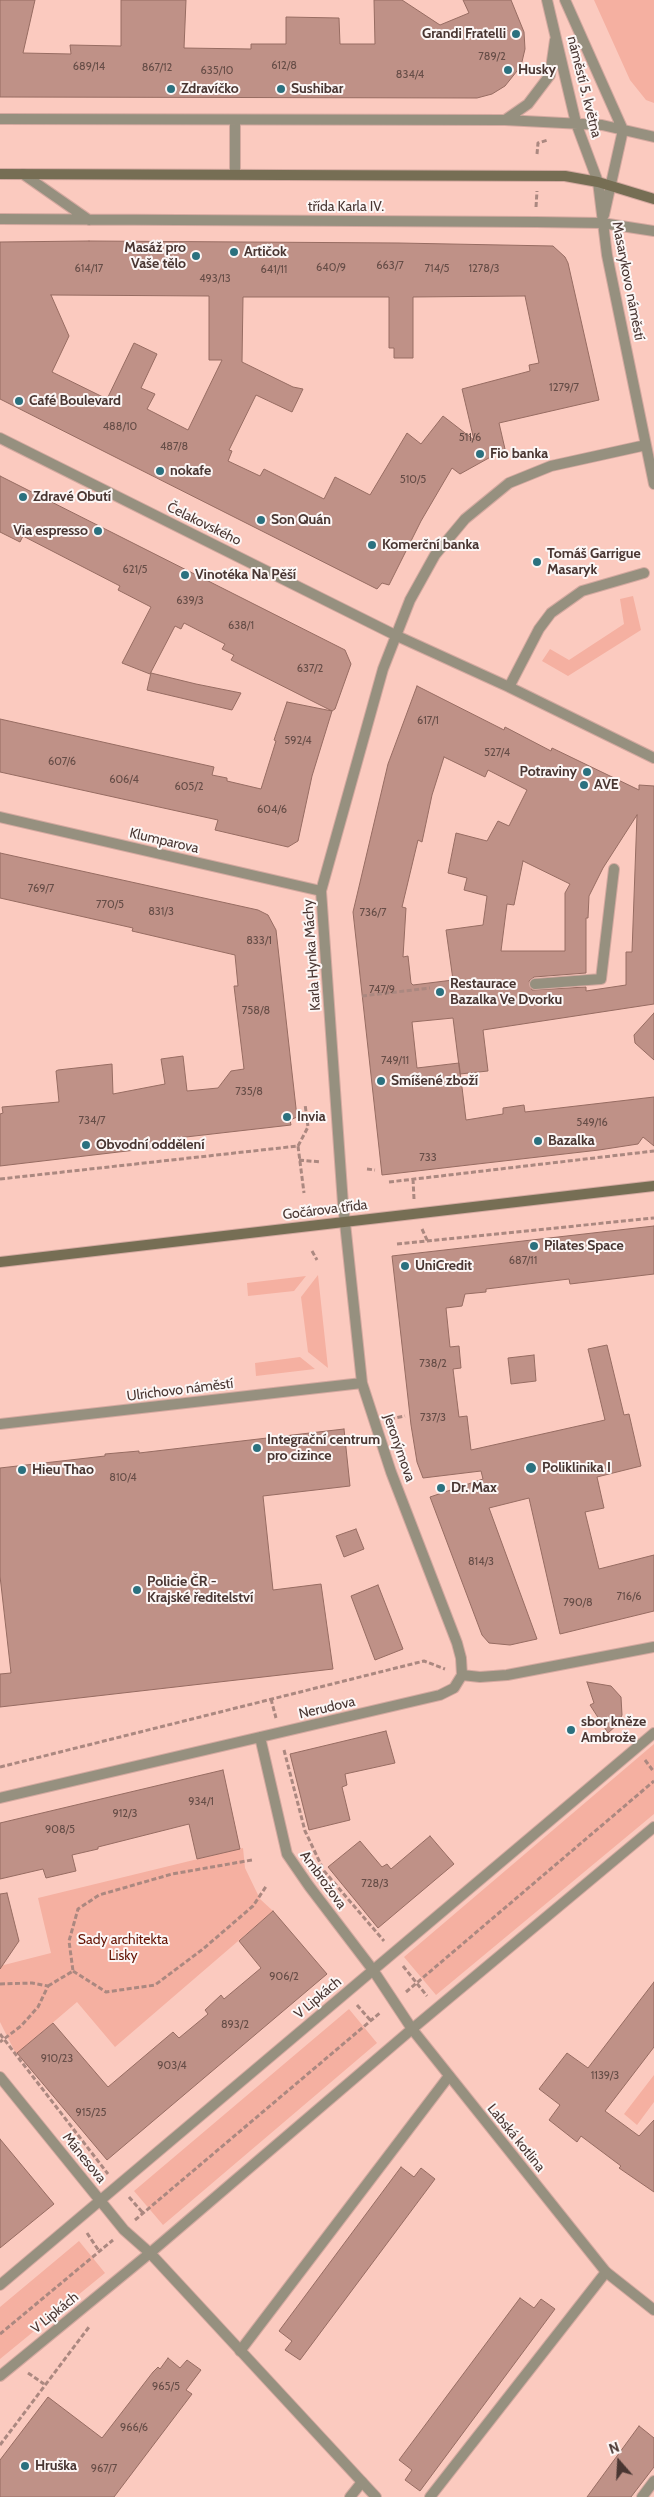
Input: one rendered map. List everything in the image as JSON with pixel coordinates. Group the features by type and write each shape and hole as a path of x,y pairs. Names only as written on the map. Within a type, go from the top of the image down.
{"street":[{"name":"náměstí 5. května","path":"547,0 576,123 598,182"},
{"name":"náměstí 5. května","path":"565,0 623,130 602,224"},
{"name":"náměstí 5. května","path":"505,120 528,104 550,75 556,34"},
{"path":"0,119 505,120 576,123"},
{"path":"235,120 235,174"},
{"name":"náměstí 5. května","path":"576,123 602,125 654,137"},
{"path":"0,174 565,176 610,185 654,199"},
{"path":"23,174 89,220"},
{"name":"Masarykovo náměstí","path":"598,182 602,224 654,484"},
{"name":"třída Karla IV.","path":"0,219 602,224"},
{"path":"602,224 654,231"},
{"name":"Čelakovského","path":"0,438 395,635"},
{"path":"646,445 551,466 509,483 465,519 435,555 395,635 509,687 654,758"},
{"path":"509,687 523,658 547,618 566,600 582,591 604,583 644,573"},
{"name":"Karla Hynka Máchy","path":"345,1222 321,891 383,669 395,635"},
{"name":"Klumparova","path":"0,816 321,891"},
{"path":"536,984 601,979 614,869"},
{"name":"Gočárova třída","path":"0,1262 654,1186"},
{"name":"Jeronýmova","path":"345,1222 362,1383 391,1472 457,1643 461,1658 462,1675"},
{"name":"Ulrichovo náměstí","path":"0,1424 362,1383"},
{"path":"462,1675 480,1677 507,1675 654,1646"},
{"name":"Nerudova","path":"0,1798 440,1695 454,1688 462,1675"},
{"name":"V Lipkách","path":"0,2285 101,2202 654,1733"},
{"name":"Ambrožova","path":"260,1737 287,1854 373,1970"},
{"name":"V Lipkách","path":"0,2376 150,2253 412,2029 654,1826"},
{"name":"Labská kotlina","path":"373,1970 412,2029 606,2272 654,2310"},
{"path":"240,2351 449,2076"},
{"name":"Mánesova","path":"0,2077 124,2230 150,2253"},
{"path":"150,2253 376,2497"},
{"path":"430,2497 606,2272"},
{"path":"642,2497 654,2481"},
{"path":"350,2497 362,2482"}],"path":[{"path":"537,154 538,143 550,139"},
{"path":"536,208 537,190"},
{"path":"362,996 430,988"},
{"path":"304,1193 298,1146 308,1127 305,1104"},
{"path":"0,1179 298,1146"},
{"path":"389,1182 654,1151"},
{"path":"299,1160 321,1162"},
{"path":"367,1169 375,1170"},
{"path":"397,1244 654,1218"},
{"path":"312,1251 317,1260"},
{"path":"389,1419 404,1416"},
{"path":"0,1767 424,1661 462,1675"},
{"path":"271,1699 277,1722"},
{"path":"284,1750 305,1830 324,1871 379,1937"},
{"path":"643,1758 654,1772"},
{"path":"402,1995 654,1782"},
{"path":"252,1860 172,1874 99,1894 78,1909 69,1941 73,1971 106,1992 155,1985 204,1949 246,1912 267,1885"},
{"path":"402,1963 416,1984 432,2001"},
{"path":"2,2041 21,2026 38,2007 48,1986 73,1971"},
{"path":"0,1984 32,1983 48,1986"},
{"path":"355,2002 371,2022"},
{"path":"133,2222 384,2010"},
{"path":"0,2034 2,2041 105,2170"},
{"path":"129,2197 143,2213"},
{"path":"86,2233 99,2251"},
{"path":"0,2334 115,2238"},
{"path":"0,2444 89,2326"},
{"path":"28,2373 44,2384"}],"green space":[{"path":"594,0 654,0 654,103 646,100 630,80"},
{"path":"633,596 641,630 568,676 542,661 550,649 569,660 624,624 620,599"},
{"path":"318,1275 328,1368 308,1352 301,1297"},
{"path":"306,1276 294,1291 248,1296 247,1283"},
{"path":"300,1357 315,1369 256,1376 255,1363"},
{"path":"654,1744 654,1814 436,1995 404,1957"},
{"name":"Sady architekta Lisky","path":"243,1848 245,1868 260,1899 273,1911 115,2047 77,2002 16,2054 0,2022 0,1966 51,1953 38,1898"},
{"path":"349,2009 377,2043 163,2225 134,2191"},
{"path":"654,2075 654,2102 637,2125 624,2114"},
{"path":"79,2241 105,2273 0,2359 0,2307"}],"building":[{"path":"0,0 35,0 23,53 71,54 70,45 121,46 121,0 186,0 184,48 251,49 251,44 286,44 286,17 339,18 340,44 375,44 374,0 402,0 440,25 469,13 463,0 511,0 524,32 525,49 521,66 505,86 492,94 477,98 0,97"},
{"path":"0,242 399,243 553,246 565,257 568,263 599,400 499,423 505,449 460,474 452,468 421,521 389,585 382,583 377,589 0,399","holes":["51,295 209,296 209,360 222,360 188,430 147,409 155,394 141,388 157,354 134,343 107,399 52,372 69,336","525,296 539,363 529,365 530,371 462,389 474,440 443,416 421,444 407,433 370,495 335,477 324,499 264,469 260,476 228,461 232,451 229,450 256,395 292,412 303,389 293,387 242,362 243,297 389,297 389,348 394,348 394,358 413,358 413,297"]},
{"path":"0,476 345,650 351,664 335,709 332,711 231,660 234,655 222,649 225,644 184,623 181,629 175,626 150,674 122,663 151,607 118,590 120,586 23,536 20,542 0,532"},
{"path":"151,673 241,693 232,710 147,690"},
{"path":"417,686 504,730 505,727 551,751 552,748 639,790 639,785 654,786 654,1004 483,1030 488,1071 460,1074 466,1120 503,1114 503,1108 524,1105 525,1112 654,1097 654,1146 643,1137 638,1144 599,1150 382,1175 353,912 388,764","holes":["444,757 485,777 488,770 527,790 509,826 498,821 487,841 456,833 448,873 467,878 464,890 487,896 483,925 446,930 453,980 413,985 411,983 408,956 403,957 406,908 402,907 418,840 422,842 432,795","637,815 632,952 626,952 626,985 586,991 586,987 532,990 529,981 534,977 586,973 586,918 588,918 589,896 603,868","523,861 570,884 565,893 565,951 501,951 507,904 514,905","453,1018 459,1063 417,1068 412,1022"]},
{"path":"287,702 332,711 312,776 298,841 288,847 215,830 218,820 0,772 0,719 214,767 212,775 227,778 227,781 261,789 276,741 274,740"},
{"path":"0,853 258,910 268,915 276,930 297,1117 290,1120 291,1125 177,1138 178,1145 0,1166 0,1114 3,1113 2,1107 59,1102 56,1071 58,1070 112,1064 113,1094 165,1084 161,1059 183,1056 187,1091 218,1088 231,1071 244,1069 234,986 238,986 235,955 132,931 133,928 0,898"},
{"path":"654,1013 654,1060 635,1043 634,1035"},
{"path":"654,1226 654,1274 570,1284 569,1279 486,1289 486,1292 465,1294 462,1306 446,1308 450,1347 459,1346 461,1368 453,1369 459,1417 467,1416 471,1450 605,1420 588,1349 607,1345 624,1415 629,1414 641,1466 597,1477 604,1508 585,1512 599,1569 654,1555 654,1611 560,1634 529,1498 489,1508 537,1639 510,1645 489,1643 482,1635 430,1497 483,1479 481,1471 423,1478 417,1462 411,1425 392,1256"},
{"path":"534,1355 536,1381 511,1384 508,1358"},
{"path":"344,1429 350,1486 263,1496 273,1590 321,1584 333,1669 0,1707 0,1674 11,1673 0,1576 0,1468 105,1456 105,1454 139,1451 139,1453"},
{"path":"356,1529 364,1549 344,1557 336,1536"},
{"path":"378,1585 403,1649 375,1660 351,1596"},
{"path":"587,1682 611,1686 621,1697 622,1715 618,1724 608,1733 590,1705 594,1703"},
{"path":"386,1731 395,1763 345,1774 347,1785 342,1787 350,1820 309,1830 290,1754"},
{"path":"223,1770 240,1849 197,1859 189,1824 72,1855 76,1871 46,1878 43,1869 0,1879 0,1823"},
{"path":"430,1836 454,1864 378,1928 328,1867 360,1841 382,1867 387,1864 391,1869"},
{"path":"7,1893 19,1941 0,1969 0,1894"},
{"path":"273,1911 327,1974 107,2160 17,2053 53,2023 108,2087 173,2032 179,2038 208,2014 205,2010 221,1995 224,1999 261,1968 239,1941"},
{"path":"654,1982 654,2047 605,2111 639,2136 654,2120 654,2192 619,2168 621,2166 581,2136 577,2142 549,2120 560,2105 539,2089 567,2053 588,2068"},
{"path":"0,2139 54,2204 0,2248"},
{"path":"401,2167 414,2177 421,2168 435,2179 300,2360 285,2350 292,2341 279,2331"},
{"path":"520,2298 534,2308 541,2299 555,2309 420,2491 405,2480 412,2470 399,2460"},
{"path":"168,2358 180,2368 187,2360 201,2370 186,2390 192,2394 114,2497 0,2497 0,2460 48,2397 102,2438 153,2372 158,2367 160,2369"},
{"path":"639,2426 654,2438 654,2467 631,2497 587,2497"}],"place":[{"name":"Grandi Fratelli","path":"516,34"},
{"name":"Husky","path":"508,70"},
{"name":"Zdravíčko","path":"171,89"},
{"name":"Sushibar","path":"281,89"},
{"name":"Artičok","path":"234,252"},
{"name":"Masáž pro Vaše tělo","path":"196,256"},
{"name":"Café Boulevard","path":"19,401"},
{"name":"Fio banka","path":"480,454"},
{"name":"nokafe","path":"160,471"},
{"name":"Zdravé Obutí","path":"23,497"},
{"name":"Son Quán","path":"261,520"},
{"name":"Via espresso","path":"98,531"},
{"name":"Komerční banka","path":"372,545"},
{"name":"Tomáš Garrigue Masaryk","path":"537,562"},
{"name":"Vinotéka Na Pěší","path":"185,575"},
{"name":"Potraviny","path":"587,772"},
{"name":"AVE","path":"584,785"},
{"name":"Restaurace Bazalka Ve Dvorku","path":"440,992"},
{"name":"Smíšené zboží","path":"381,1081"},
{"name":"Invia","path":"287,1117"},
{"name":"Bazalka","path":"538,1141"},
{"name":"Obvodní oddělení","path":"86,1145"},
{"name":"Pilates Space","path":"534,1246"},
{"name":"UniCredit","path":"405,1266"},
{"name":"Integrační centrum pro cizince","path":"257,1448"},
{"name":"Poliklinika I","path":"531,1468"},
{"name":"Hieu Thao","path":"22,1470"},
{"name":"Dr. Max","path":"441,1488"},
{"name":"Policie ČR - Krajské ředitelství","path":"137,1590"},
{"name":"sbor kněze Ambrože","path":"571,1730"},
{"name":"Hruška","path":"25,2466"}]}
